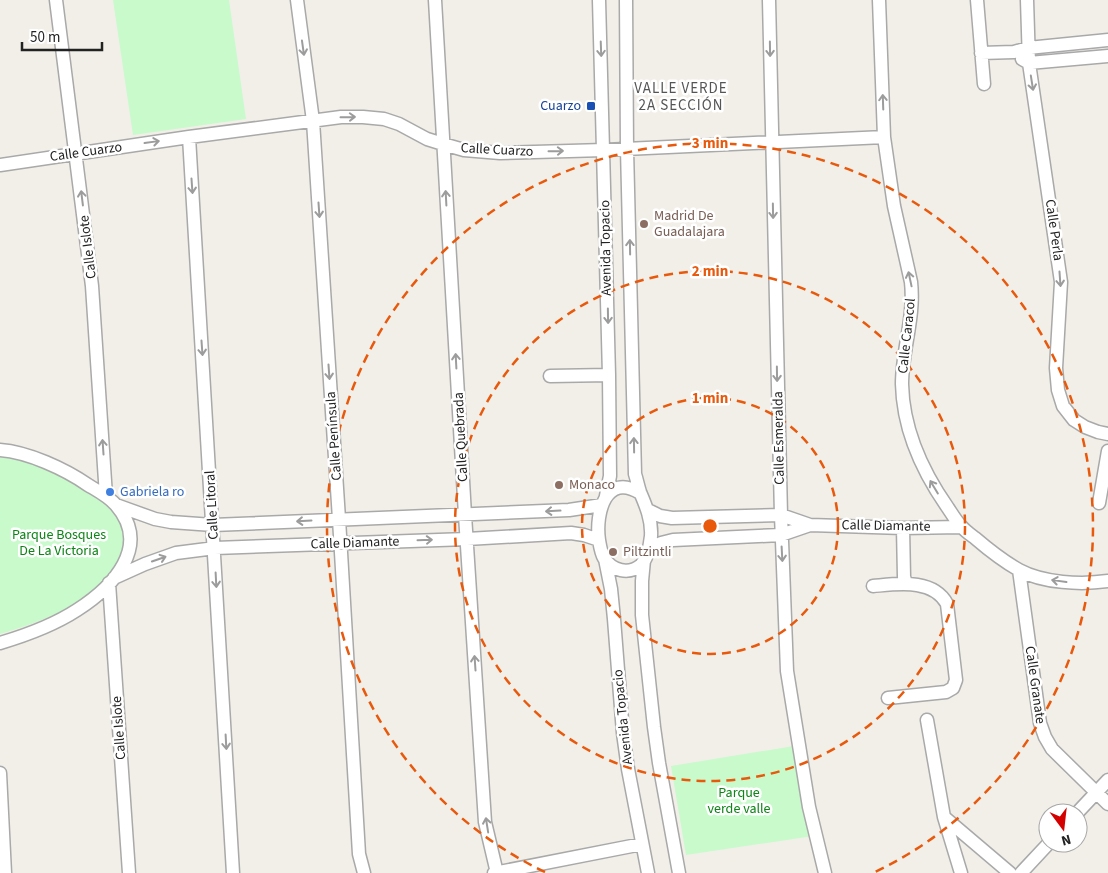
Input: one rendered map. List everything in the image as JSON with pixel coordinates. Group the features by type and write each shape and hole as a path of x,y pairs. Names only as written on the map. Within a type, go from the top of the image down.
{"street":[{"name":"Calle Islote","path":"56,0 92,286 111,500"},
{"name":"Calle Península","path":"297,0 313,121 359,854 364,873"},
{"name":"Calle Quebrada","path":"435,0 486,822 496,873"},
{"name":"Avenida Topacio","path":"599,0 609,375 610,476 604,500"},
{"name":"Avenida Topacio","path":"626,0 635,474 640,493"},
{"name":"Calle Esmeralda","path":"769,0 781,535 788,671 809,807 825,873"},
{"name":"Calle Caracol","path":"879,0 884,137 894,206 913,295 902,378 907,423 913,443 925,472 961,527 993,553 1020,570 1042,578 1071,583 1108,581"},
{"path":"977,0 984,84"},
{"name":"Calle Perla","path":"1027,0 1029,63 1061,282 1056,368 1058,390 1063,406 1074,420 1085,427 1108,434"},
{"path":"981,53 1014,52 1028,48 1108,40"},
{"path":"1014,52 1029,63 1108,56"},
{"name":"Calle Cuarzo","path":"0,165 341,117 384,119 399,124 427,139 443,144 464,150 500,153 884,137"},
{"name":"Calle Litoral","path":"189,137 233,873"},
{"path":"550,376 609,375"},
{"name":"Calle Diamante","path":"0,450 44,461 63,469 111,500 155,519 171,522 213,525 569,510 604,500"},
{"path":"1099,504 1108,451"},
{"path":"646,555 640,565 622,571 616,569 604,559 601,552 598,526 604,500 615,488 624,486 640,493 648,510 651,536 642,581 642,615 659,762 679,873"},
{"path":"0,643 38,630 66,616 91,600 112,581 124,563 131,544 128,523 111,500"},
{"name":"Calle Diamante","path":"648,510 660,516 672,518 781,515 810,524 903,528 961,527"},
{"name":"Calle Diamante","path":"646,555 661,544 673,540 781,535 810,524"},
{"path":"903,528 904,577 906,583"},
{"name":"Calle Diamante","path":"112,581 145,564 176,553 214,548 467,539 571,533 599,540"},
{"name":"Avenida Topacio","path":"604,559 611,589 623,733 628,769 648,873"},
{"name":"Calle Granate","path":"1020,570 1042,730 1052,749 1108,804"},
{"name":"Calle Islote","path":"112,581 129,873"},
{"path":"873,586 906,583 922,586 940,595 947,604 956,680 953,688 946,692 888,698"},
{"path":"927,720 944,816 961,873"},
{"path":"0,772 5,873"},
{"path":"1086,803 1108,780"},
{"path":"944,816 1010,873"},
{"path":"496,873 642,844"},
{"path":"1021,873 1040,853"}],"green space":[{"path":"113,0 229,0 246,119 133,135"},
{"name":"Parque Bosques De La Victoria","path":"0,457 20,460 50,471 95,497 117,516 122,526 124,543 121,560 117,566 90,594 58,613 0,634"},
{"name":"Parque verde valle","path":"800,745 813,836 686,855 671,766"}],"place":[{"name":"Cuarzo","path":"591,106"},
{"name":"Madrid De Guadalajara","path":"644,224"},
{"name":"Monaco","path":"559,485"},
{"name":"Gabriela ro","path":"110,492"},
{"name":"Piltzintli","path":"613,552"}],"district":[{"name":"VALLE VERDE 2A SECCIÓN","path":"681,96"}]}
